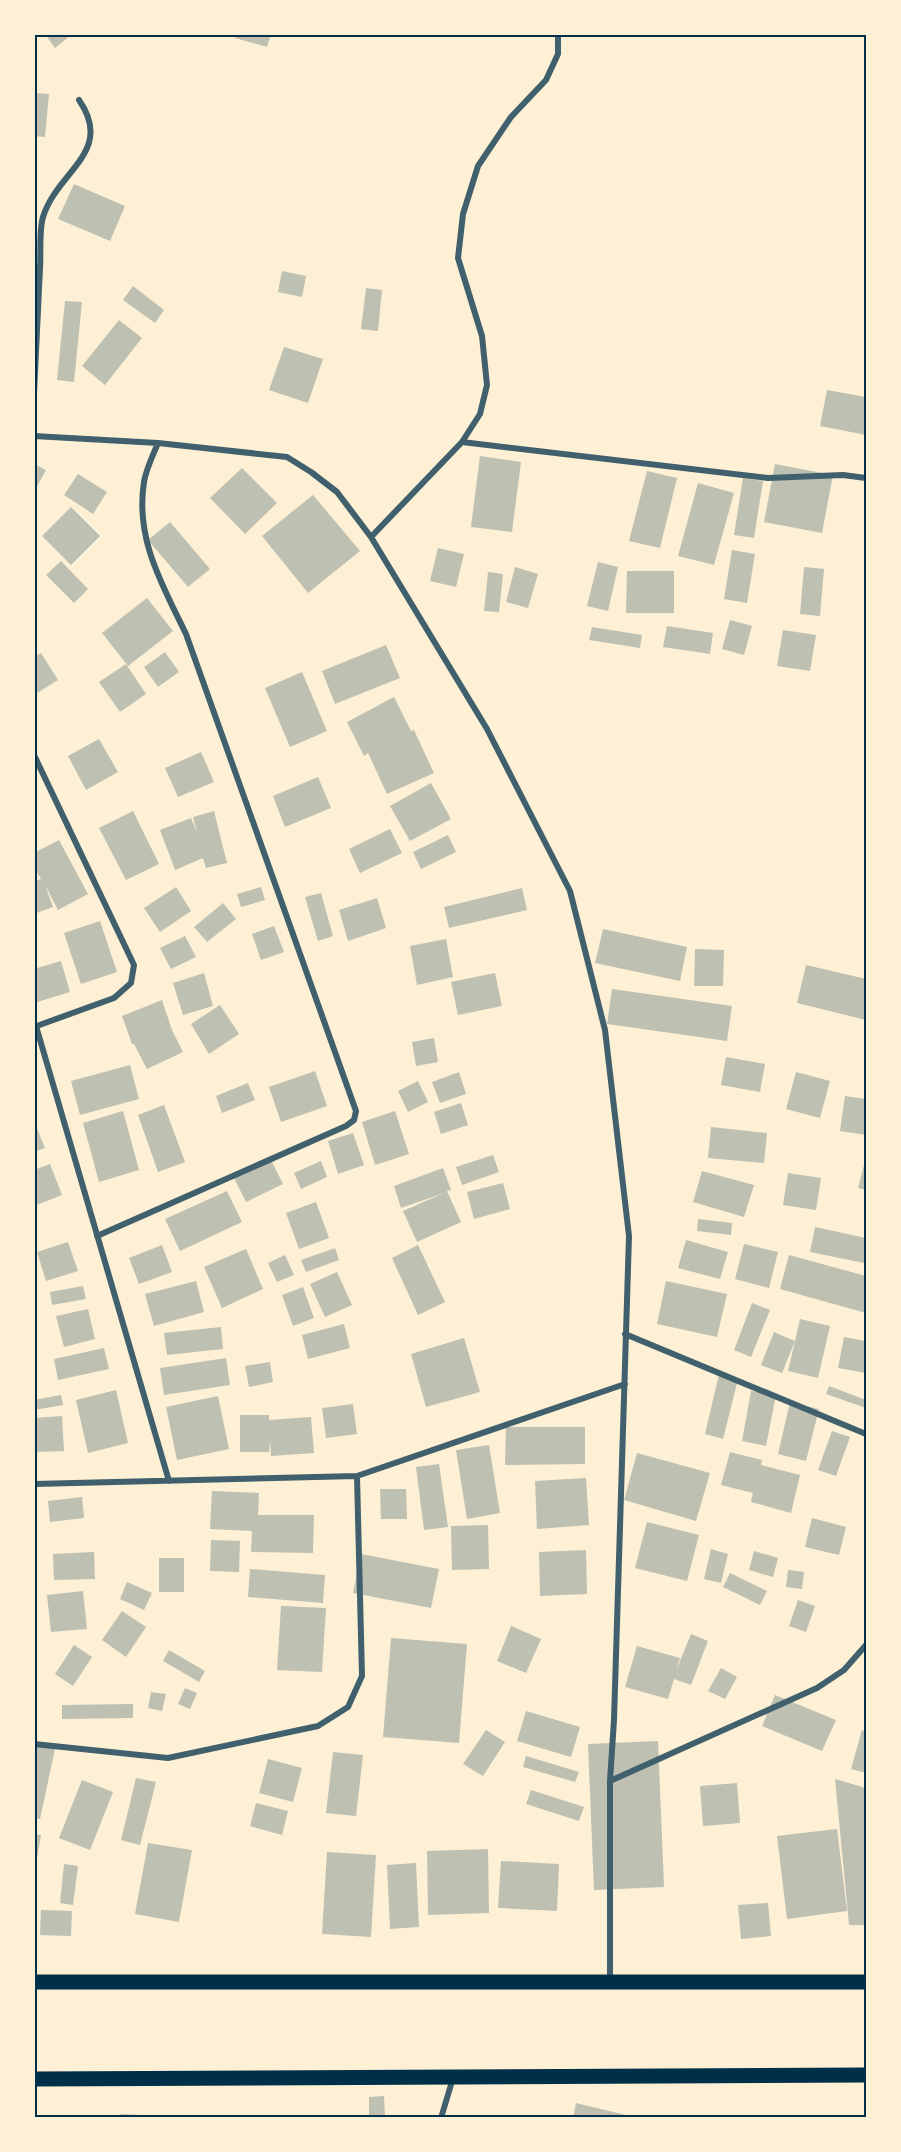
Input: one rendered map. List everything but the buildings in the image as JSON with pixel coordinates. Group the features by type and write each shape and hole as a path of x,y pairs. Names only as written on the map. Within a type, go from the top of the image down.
{"main road":[{"path":"34,1982 867,1982"},
{"path":"34,2079 867,2075"}],"street":[{"path":"371,537 462,442 480,414 487,385 482,336 458,258 463,214 478,166 511,117 546,80 558,54 558,34"},
{"path":"34,393 43,217 58,188 86,153 91,132 89,114 79,100"},
{"path":"34,215 43,217"},
{"path":"34,436 158,443 287,458 311,472 337,492 371,537 487,729 570,891 605,1030 629,1236 615,1720 610,1781 610,1983"},
{"path":"462,442 768,478 843,475 867,478"},
{"path":"97,1236 346,1126 354,1120 356,1111 186,634 151,558 142,520 144,480 158,443"},
{"path":"34,755 134,964 131,983 114,998 35,1026 169,1481"},
{"path":"625,1334 867,1434"},
{"path":"34,1484 357,1476 625,1384"},
{"path":"34,1744 168,1758 318,1726 348,1707 362,1676 357,1476"},
{"path":"610,1781 817,1688 844,1670 867,1645"},
{"path":"441,2118 453,2078"}]}
